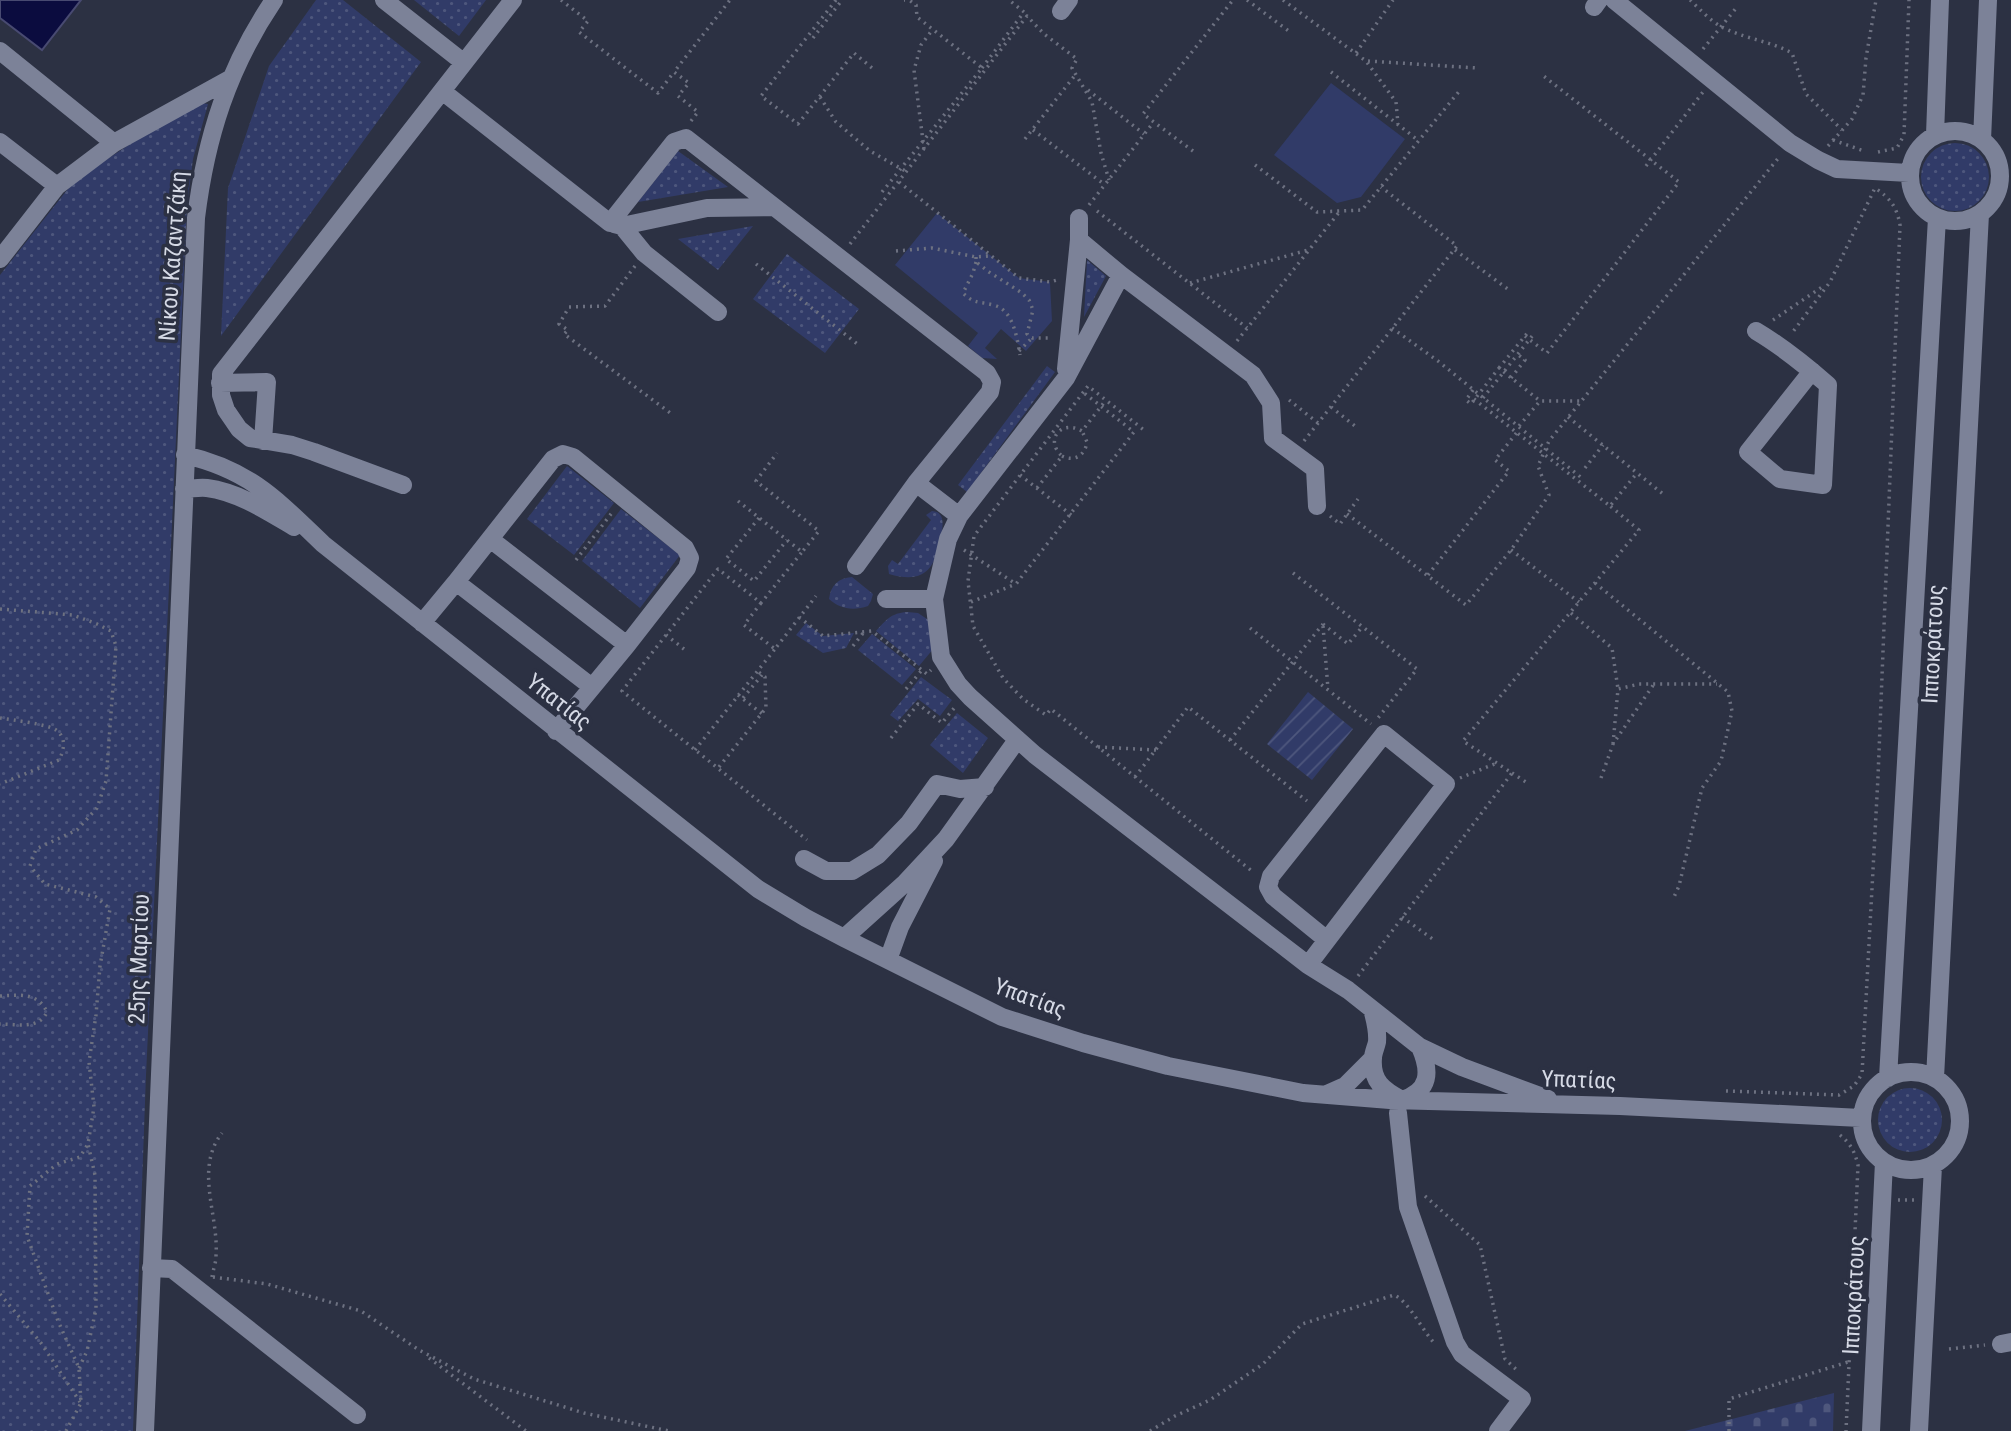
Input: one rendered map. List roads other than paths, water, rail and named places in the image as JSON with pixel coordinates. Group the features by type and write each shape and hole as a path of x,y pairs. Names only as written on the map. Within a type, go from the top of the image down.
{"street":[{"name":"Νίκου Καζαντζάκη","path":"184,489 196,218 207,151 219,106 230,79 274,0"},
{"path":"384,0 463,62"},
{"path":"403,485 292,445 250,438 239,429 226,410 221,395 221,374 513,0"},
{"path":"1615,0 1790,143 1818,160 1837,169 1909,173"},
{"path":"1935,135 1940,0"},
{"path":"1982,140 1988,0"},
{"path":"0,51 114,143"},
{"path":"0,259 57,186 114,143 230,79"},
{"path":"442,91 616,225 644,253 718,312"},
{"path":"1947,131 1971,134 1982,140 1992,150 2000,177 2005,182 1991,204 1980,214 1959,221 1937,218 1925,211 1916,200 1909,173 1917,151 1935,135 1947,131"},
{"path":"616,225 674,142 686,138 987,373 992,382 990,392 916,483 856,566"},
{"path":"0,142 57,186"},
{"path":"616,225 707,208 774,207"},
{"path":"1066,378 1075,274 1084,211"},
{"name":"Ιπποκράτους","path":"1935,1078 1980,214"},
{"name":"Ιπποκράτους","path":"1888,1078 1937,218"},
{"path":"1079,240 1252,375 1271,403 1273,438 1315,469 1317,506"},
{"path":"1121,275 1066,378 959,516 948,539 933,598 941,657 958,684 1017,740 1308,965 1352,984 1372,1009 1420,1047 1462,1067 1563,1104"},
{"path":"1756,331 1782,346 1812,371 1828,386 1823,485 1780,479 1748,452 1812,371"},
{"path":"220,383 267,382 263,441"},
{"path":"422,623 553,459 563,454 573,457 685,548 690,558 687,568 556,731"},
{"name":"Υπατίας","path":"185,455 209,461 240,474 279,502 323,544 758,889 844,939 1002,1017 1168,1066 1303,1093 1327,1094 1400,1107 1563,1104 1861,1118"},
{"path":"916,483 959,516"},
{"name":"Υπατίας","path":"184,489 205,488 238,497 266,510 323,544"},
{"name":"25ης Μαρτίου","path":"145,1431 184,489"},
{"path":"490,539 627,645"},
{"path":"456,582 593,687"},
{"path":"886,599 933,598"},
{"path":"1308,965 1446,784 1378,729 1322,813 1271,876 1268,887 1273,897 1327,940"},
{"path":"844,939 905,883 946,839 1017,740"},
{"path":"809,852 826,870 852,871 878,855 909,823 937,784 960,789 985,787"},
{"path":"888,960 900,927 946,839"},
{"path":"1372,1009 1377,1026 1373,1058 1374,1077 1379,1086 1400,1107 1408,1207 1455,1342 1462,1354 1522,1399 1498,1431"},
{"path":"1400,1107 1422,1088 1427,1075 1427,1062 1420,1047"},
{"path":"1327,1094 1345,1086 1373,1058"},
{"path":"1912,1072 1935,1078 1952,1095 1959,1116 1953,1146 1933,1166 1923,1169 1904,1169 1884,1163 1870,1149 1861,1128 1861,1118 1869,1094 1888,1078 1912,1072"},
{"name":"Ιπποκράτους","path":"1871,1431 1884,1163"},
{"path":"1919,1431 1933,1166"},
{"path":"151,1268 172,1269 357,1415"}]}
